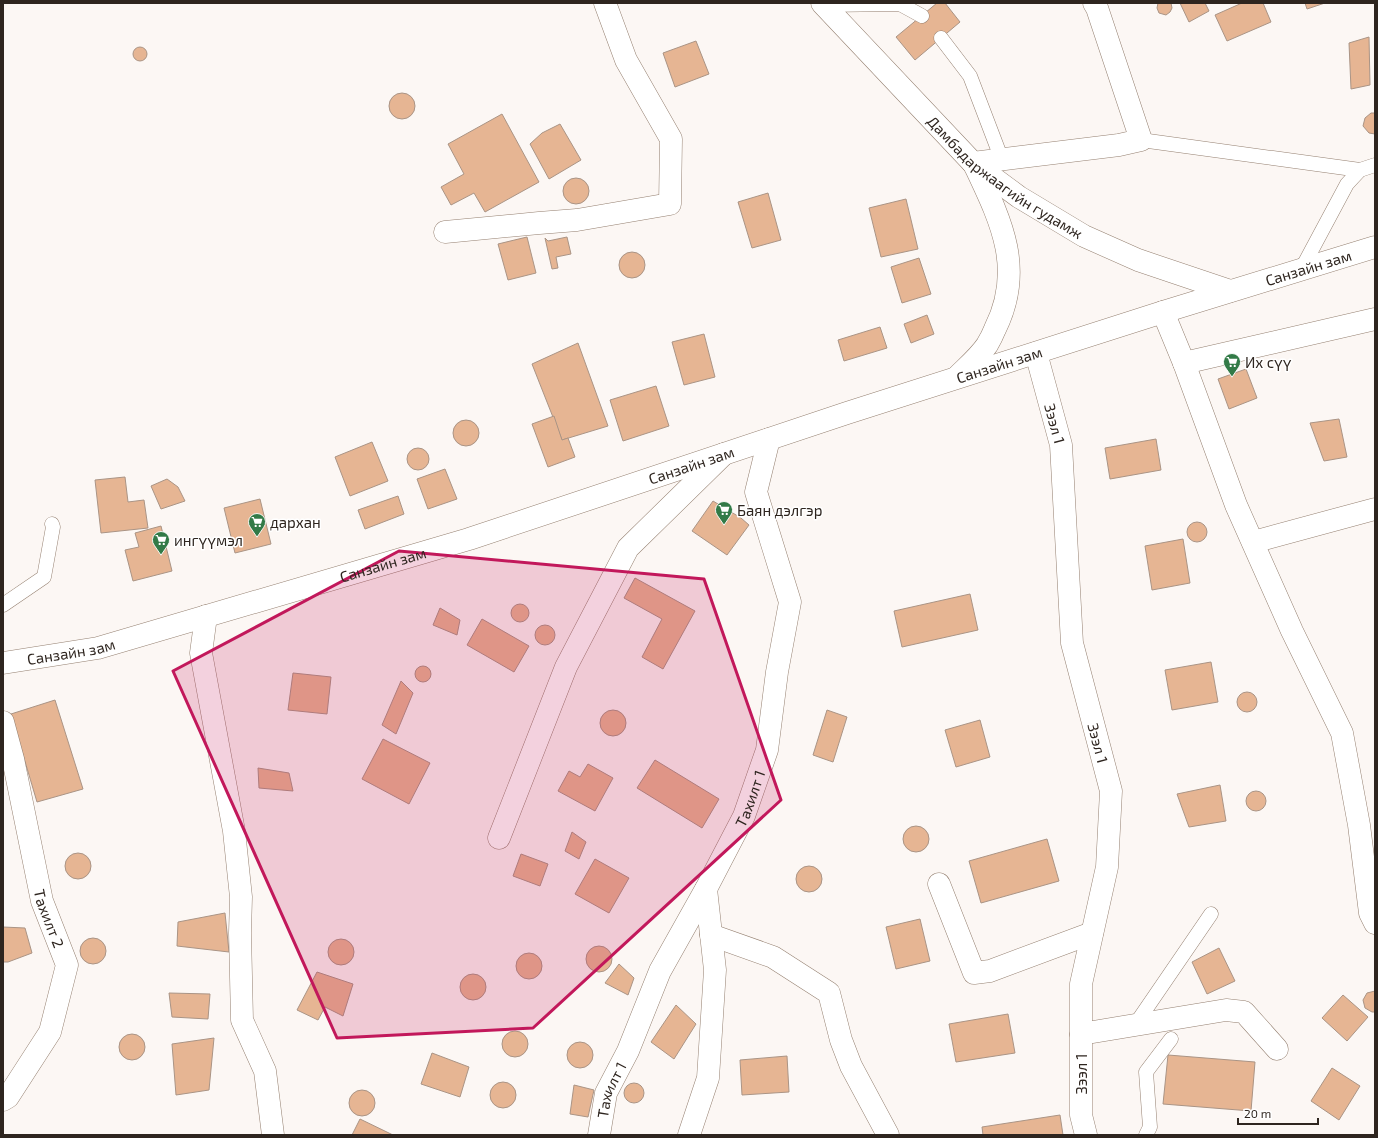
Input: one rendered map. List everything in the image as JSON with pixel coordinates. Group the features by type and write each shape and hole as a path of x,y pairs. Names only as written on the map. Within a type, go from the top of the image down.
{"street":[{"path":"445,232 577,220 670,204 671,139 626,60 605,3"},
{"path":"955,379 987,346 1003,313 1010,278 1007,244 995,208 973,163 1119,145 1141,140 1097,8 1094,3"},
{"name":"Дамбадаржаагийн гудамж","path":"822,4 973,163 1018,197 1084,236 1138,260 1230,291"},
{"name":"Санзайн зам","path":"3,663 98,648 469,539 955,379 1163,312 1375,247"},
{"path":"1163,312 1184,363 1236,505 1292,631 1342,733 1359,825 1370,913 1375,923"},
{"path":"1184,363 1375,318"},
{"name":"Зээл 1","path":"1036,353 1062,446 1072,643 1111,791 1107,867 1081,984 1081,1115 1086,1135"},
{"name":"Тахилт 1","path":"599,1135 606,1093 628,1051 660,971 706,889 744,816 767,750 777,672 790,602 756,492 769,439"},
{"path":"498,838 566,667 628,548 724,454"},
{"path":"1253,542 1375,509"},
{"path":"206,616 201,653 234,831 240,897 242,1020 265,1071 273,1135"},
{"name":"Тахилт 2","path":"3,722 13,759 42,901 67,965 50,1032 8,1097 3,1100"},
{"path":"939,884 974,972 990,971 1092,932"},
{"path":"689,1135 708,1078 715,970 706,889"},
{"path":"711,935 773,957 829,993 841,1040 851,1066 888,1135"},
{"path":"1081,1034 1226,1010 1244,1012 1277,1049"}],"lane":[{"path":"822,4 900,4 922,16"},
{"path":"941,38 970,76 1002,160"},
{"path":"1141,140 1360,170 1375,165"},
{"path":"1301,270 1347,184 1360,170"},
{"path":"3,605 44,577 53,527 52,524"},
{"path":"1135,1024 1211,914"},
{"path":"1146,1135 1150,1127 1146,1072 1170,1039"}],"highlighted area":[{"path":"399,551 704,579 781,800 533,1028 337,1038 173,671"}],"building":[{"path":"937,3 945,3 960,22 915,60 896,37"},
{"path":"1158,3 1171,3 1172,8 1170,12 1166,15 1159,13 1157,8"},
{"path":"1180,3 1205,3 1209,11 1189,22"},
{"path":"1242,3 1263,3 1271,22 1227,41 1215,15"},
{"path":"1305,3 1325,3 1307,9"},
{"path":"1369,37 1370,85 1351,89 1349,43"},
{"path":"696,41 709,74 675,87 663,53"},
{"path":"140,47 145,49 147,54 145,59 140,61 135,59 133,54 135,49"},
{"path":"402,93 411,97 415,106 411,115 402,119 393,115 389,106 393,97"},
{"path":"1371,113 1375,113 1375,134 1369,133 1363,126 1365,118"},
{"path":"502,114 539,182 485,212 474,193 451,205 441,187 464,174 448,144"},
{"path":"560,124 581,160 549,179 530,144 542,133"},
{"path":"576,178 585,182 589,191 585,200 576,204 567,200 563,191 567,182"},
{"path":"768,193 781,240 752,248 738,202"},
{"path":"906,199 918,249 881,257 869,208"},
{"path":"527,237 536,273 508,280 498,244"},
{"path":"567,237 571,254 556,257 558,268 552,269 545,238 548,241"},
{"path":"632,252 641,256 645,265 641,274 632,278 623,274 619,265 623,256"},
{"path":"919,258 931,294 902,303 891,267"},
{"path":"927,315 934,334 911,343 904,324"},
{"path":"880,327 887,348 844,361 838,340"},
{"path":"704,334 715,377 684,385 672,342"},
{"path":"578,343 608,426 562,440 532,364"},
{"path":"1246,369 1257,398 1229,409 1218,379"},
{"path":"656,386 669,426 623,441 610,400"},
{"path":"554,416 562,440 568,438 575,457 548,467 532,424"},
{"path":"1339,419 1347,457 1324,461 1310,423"},
{"path":"466,420 475,424 479,433 475,442 466,446 457,442 453,433 457,424"},
{"path":"1156,439 1161,470 1110,479 1105,448"},
{"path":"372,442 388,481 350,496 335,457"},
{"path":"418,448 422,449 428,455 428,463 422,469 418,470 414,469 408,463 407,459 408,455 414,449"},
{"path":"445,469 457,499 428,509 417,479"},
{"path":"125,477 128,502 144,500 148,528 101,533 95,480"},
{"path":"167,479 178,487 185,501 161,509 151,486"},
{"path":"398,496 404,514 365,529 358,510"},
{"path":"260,499 271,544 235,553 224,508"},
{"path":"713,501 741,518 749,525 727,555 692,531"},
{"path":"1193,522 1201,522 1207,528 1207,536 1201,542 1193,542 1187,536 1187,528"},
{"path":"161,526 172,571 133,581 125,550 139,547 135,533"},
{"path":"1183,539 1190,583 1152,590 1145,546"},
{"path":"635,578 695,611 663,669 642,657 662,619 624,598"},
{"path":"970,594 978,630 902,647 894,611"},
{"path":"516,604 524,604 529,609 527,620 524,622 516,622 511,617 511,609"},
{"path":"440,608 460,620 457,635 433,625"},
{"path":"482,619 529,646 514,672 467,645"},
{"path":"545,625 552,628 555,635 552,642 545,645 538,642 535,635 538,628"},
{"path":"1211,662 1218,702 1172,710 1165,670"},
{"path":"420,666 426,666 431,671 429,680 426,682 420,682 415,677 415,671"},
{"path":"293,673 331,677 327,714 288,710"},
{"path":"401,681 413,693 396,734 382,725"},
{"path":"1243,692 1251,692 1257,698 1257,706 1251,712 1243,712 1237,706 1237,698"},
{"path":"55,700 83,789 37,802 11,714"},
{"path":"613,710 622,714 626,723 622,732 613,736 604,732 600,723 604,714"},
{"path":"827,710 847,717 833,762 813,755"},
{"path":"980,720 990,757 956,767 945,730"},
{"path":"383,739 430,763 409,804 362,779"},
{"path":"655,760 719,799 702,828 637,788"},
{"path":"588,764 613,778 595,811 558,791 569,771 580,777"},
{"path":"258,768 289,773 293,791 259,788"},
{"path":"1220,785 1226,821 1189,827 1177,794"},
{"path":"1252,791 1260,791 1266,797 1266,805 1260,811 1252,811 1246,805 1246,797"},
{"path":"916,826 925,830 929,839 925,848 916,852 907,848 903,839 907,830"},
{"path":"572,832 586,842 579,859 565,851"},
{"path":"1047,839 1059,881 981,903 969,861"},
{"path":"78,853 87,857 91,866 87,875 78,879 69,875 65,866 69,857"},
{"path":"521,854 548,864 540,886 513,876"},
{"path":"595,859 629,878 609,913 575,894"},
{"path":"809,866 818,870 822,879 818,888 809,892 800,888 796,879 800,870"},
{"path":"225,913 229,952 177,946 178,922"},
{"path":"920,919 930,961 896,969 886,927"},
{"path":"3,927 25,928 32,953 8,962 3,962"},
{"path":"93,938 102,942 106,951 102,960 93,964 84,960 80,951 84,942"},
{"path":"341,939 350,943 354,952 350,961 341,965 332,961 328,952 332,943"},
{"path":"599,946 608,950 612,959 608,968 599,972 590,968 586,959 590,950"},
{"path":"1219,948 1235,981 1207,994 1192,962"},
{"path":"529,953 538,957 542,966 538,975 529,979 520,975 516,966 520,957"},
{"path":"619,964 634,978 628,995 605,983"},
{"path":"317,972 353,984 343,1016 325,1007 318,1020 297,1010"},
{"path":"473,974 482,978 486,987 482,996 473,1000 464,996 460,987 464,978"},
{"path":"1375,991 1375,1012 1372,1012 1365,1008 1363,1000 1367,993"},
{"path":"169,993 210,994 208,1019 172,1017"},
{"path":"1343,995 1368,1017 1347,1041 1322,1018"},
{"path":"676,1005 696,1024 674,1059 651,1042"},
{"path":"1008,1014 1015,1053 956,1062 949,1024"},
{"path":"515,1031 524,1035 528,1044 524,1053 515,1057 506,1053 502,1044 506,1035"},
{"path":"132,1034 141,1038 145,1047 141,1056 132,1060 123,1056 119,1047 123,1038"},
{"path":"214,1038 209,1090 176,1095 172,1044"},
{"path":"580,1042 589,1046 593,1055 589,1064 580,1068 571,1064 567,1055 571,1046"},
{"path":"432,1053 469,1067 460,1097 421,1084"},
{"path":"1168,1055 1255,1062 1251,1111 1163,1104"},
{"path":"787,1056 789,1092 742,1095 740,1060"},
{"path":"1332,1068 1360,1086 1339,1120 1311,1101"},
{"path":"503,1082 512,1086 516,1095 512,1104 503,1108 494,1104 490,1095 494,1086"},
{"path":"630,1083 638,1083 644,1089 644,1097 638,1103 630,1103 624,1097 624,1089"},
{"path":"574,1085 594,1090 588,1117 570,1114"},
{"path":"362,1090 371,1094 375,1103 371,1112 362,1116 353,1112 349,1103 353,1094"},
{"path":"1060,1115 1063,1135 983,1135 982,1127"},
{"path":"360,1119 393,1135 352,1135"}],"place":[{"name":"Их сүү","path":"1232,377"},
{"name":"Баян дэлгэр","path":"724,525"},
{"name":"дархан","path":"257,537"},
{"name":"ингүүмэл","path":"161,555"}]}
